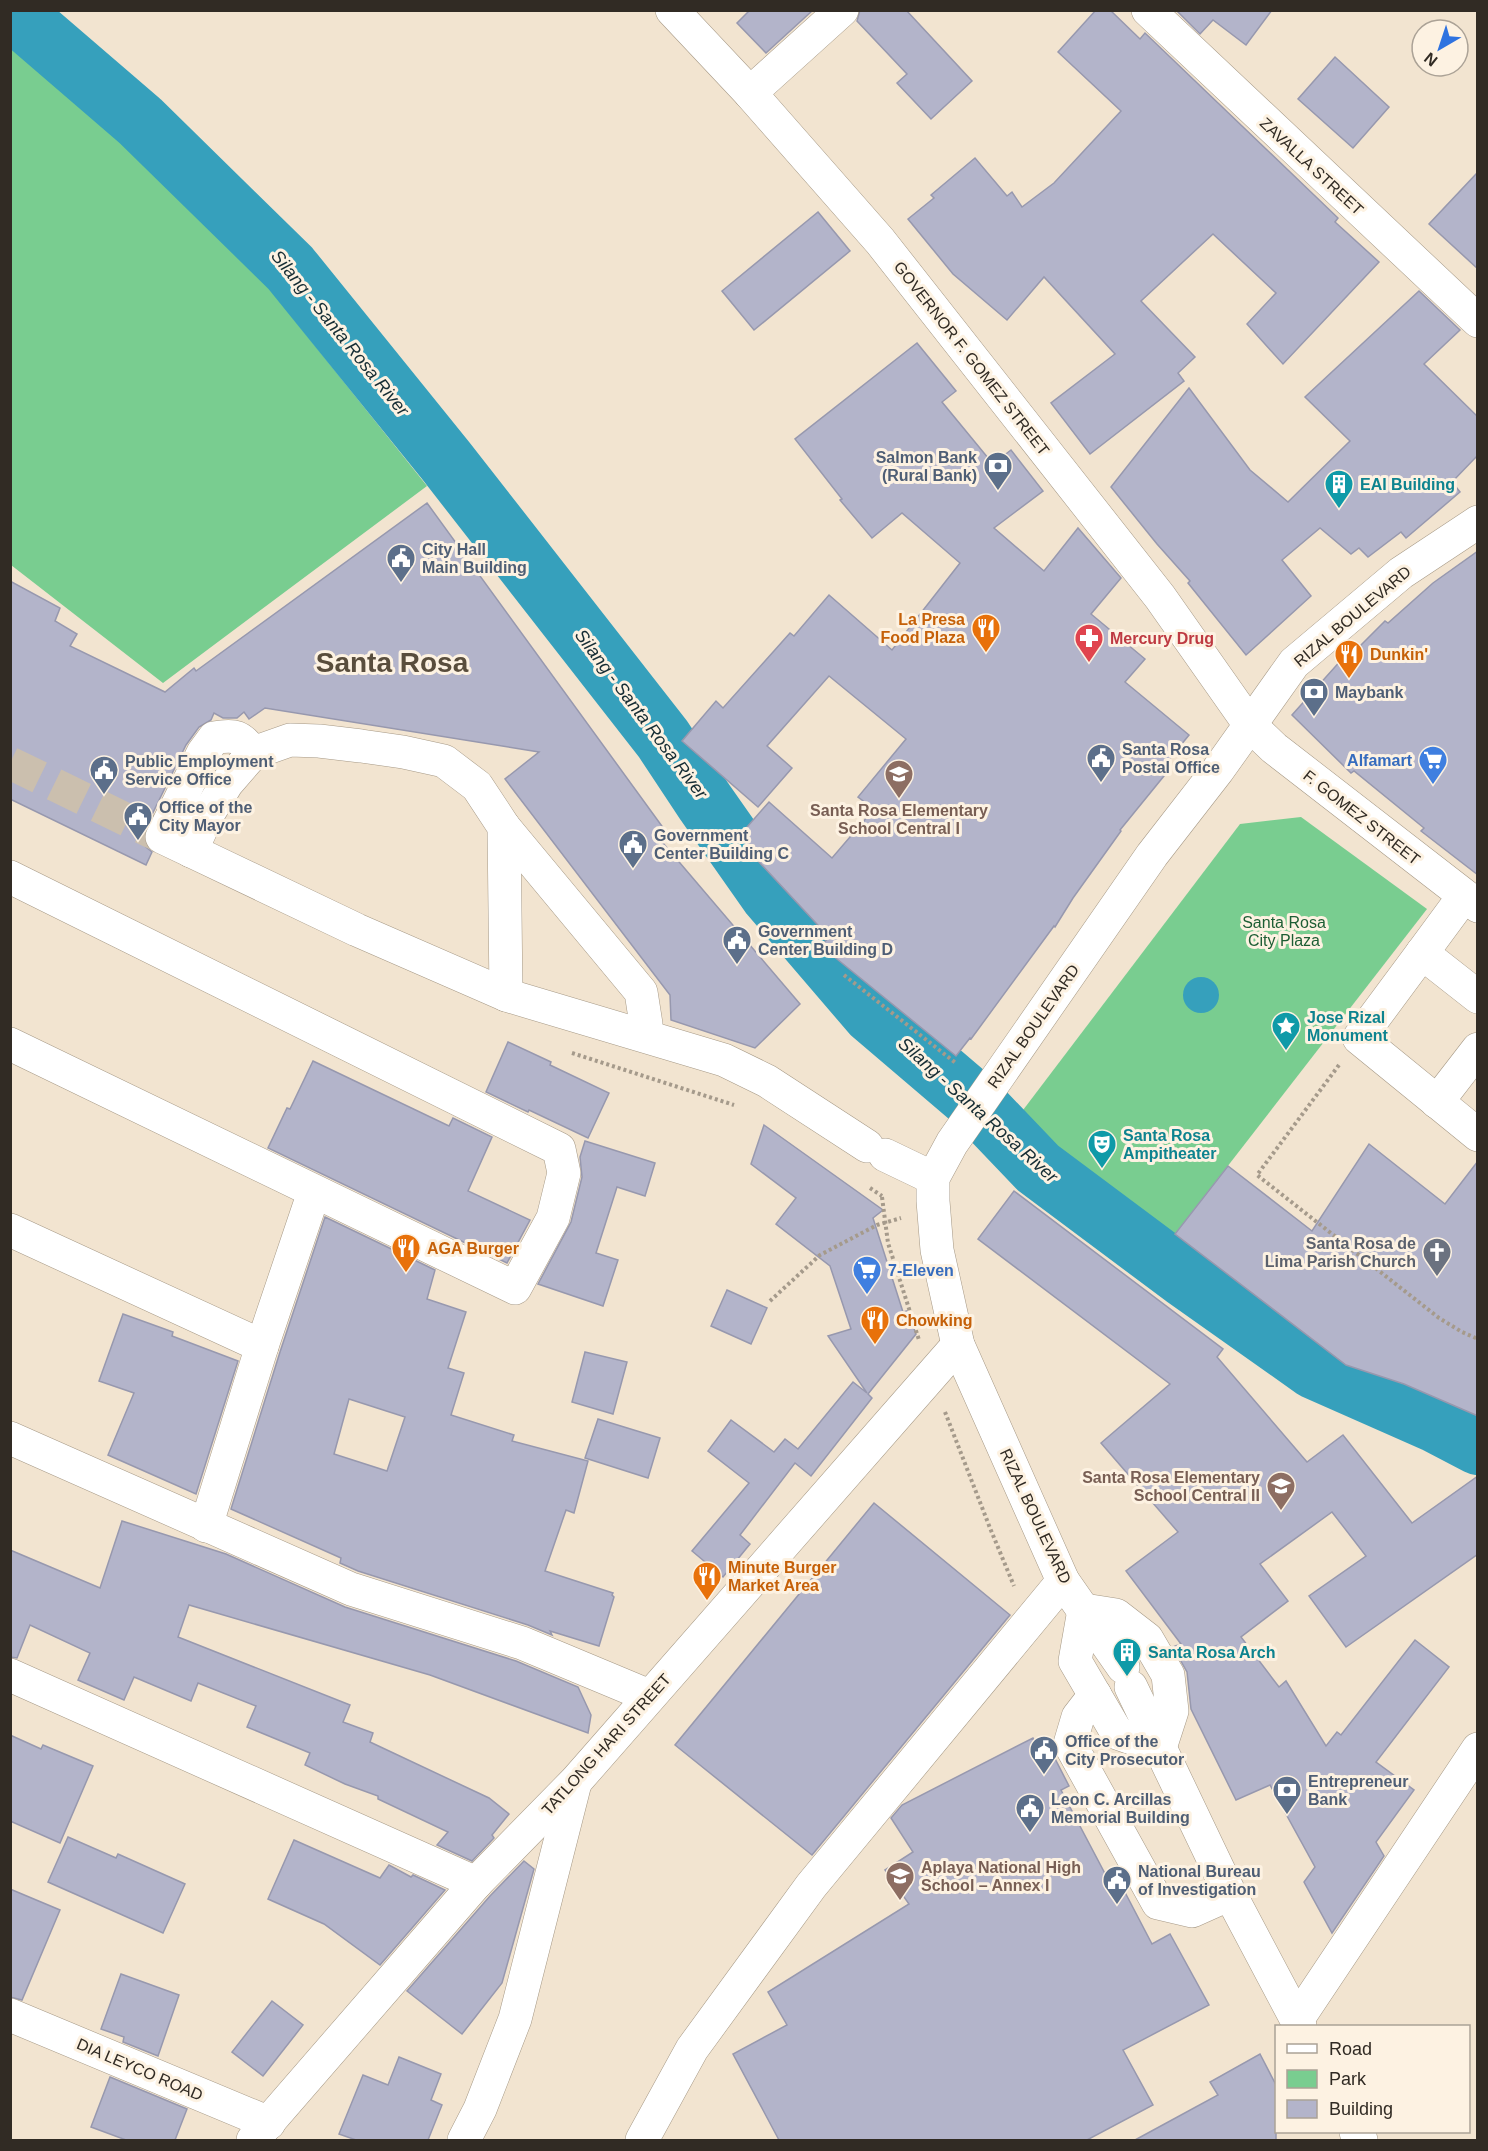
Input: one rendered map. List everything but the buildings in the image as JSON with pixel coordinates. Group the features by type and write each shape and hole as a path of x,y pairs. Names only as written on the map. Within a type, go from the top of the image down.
{"street":[{"name":"GOVERNOR F. GOMEZ STREET","path":"672,10 750,93 880,241 1160,597 1250,725"},
{"path":"750,93 842,10"},
{"name":"ZAVALLA STREET","path":"1148,10 1478,321"},
{"name":"RIZAL BOULEVARD","path":"1299,2023 1230,1894 1127,1677 1063,1581 958,1345 937,1250 933,1193 952,1143 1152,855 1218,770 1294,663 1401,573 1478,522"},
{"name":"F. GOMEZ STREET","path":"1250,725 1274,748 1471,901"},
{"path":"652,1038 646,1024 641,992 504,827 477,786 444,761 403,752 319,741 290,740 253,753 227,783 208,814 177,844 357,930 506,995 724,1060 767,1081 876,1151 933,1193"},
{"path":"504,827 506,995"},
{"path":"10,877 559,1149 564,1173 553,1218 515,1287 10,1044"},
{"path":"1471,901 1422,953 1359,1038 1478,1135"},
{"path":"1422,953 1478,997"},
{"path":"1437,1102 1478,1049"},
{"path":"206,1526 262,1346 314,1192"},
{"path":"10,1230 262,1346"},
{"name":"TATLONG HARI STREET","path":"261,2132 476,1883 576,1781 958,1345"},
{"path":"10,1438 351,1590 522,1643 649,1696"},
{"path":"642,2140 692,2049 811,1886 1063,1581"},
{"path":"1084,1610 1116,1615 1147,1639 1168,1675 1172,1711 1160,1748 1117,1733 1075,1661 1084,1610"},
{"path":"10,1675 476,1883"},
{"path":"1095,1695 1078,1718 1070,1744 1158,1903 1192,1911 1230,1894"},
{"path":"1299,2023 1478,1749"},
{"path":"464,2140 480,2109 515,2019 576,1781"},
{"name":"DIA LEYCO ROAD","path":"10,2015 261,2132"}],"path":[{"path":"844,975 957,1065"},
{"path":"650,1078 652,1038"},
{"path":"1359,1038 1257,1175 1439,1318 1478,1339"},
{"path":"770,1301 820,1255 933,1193"}],"green space":[{"path":"11,38 54,75 165,158 427,486 163,683 11,565"},
{"name":"Santa Rosa City Plaza","path":"1301,817 1427,909 1175,1234 1017,1118 1240,824"}],"water":[{"path":"1201,977 1214,982 1219,995 1214,1008 1201,1013 1188,1008 1183,995 1188,982"}],"waterway":[{"name":"Silang - Santa Rosa River","path":"11,10 140,121 290,268 446,461 663,739 770,895 872,1014 974,1101 1038,1168 1184,1277 1314,1369 1434,1422 1478,1445"}],"tunnel":[{"path":"10,763 162,837"}],"place":[{"name":"Salmon Bank (Rural Bank)","path":"998,492"},
{"name":"EAI Building","path":"1339,510"},
{"name":"City Hall Main Building","path":"401,584"},
{"name":"La Presa Food Plaza","path":"986,654"},
{"name":"Mercury Drug","path":"1089,664"},
{"name":"Dunkin'","path":"1349,680"},
{"name":"Maybank","path":"1314,718"},
{"name":"Santa Rosa Postal Office","path":"1101,784"},
{"name":"Alfamart","path":"1433,786"},
{"name":"Public Employment Service Office","path":"104,796"},
{"name":"Santa Rosa Elementary School Central I","path":"899,800"},
{"name":"Office of the City Mayor","path":"138,842"},
{"name":"Government Center Building C","path":"633,870"},
{"name":"Government Center Building D","path":"737,966"},
{"name":"Jose Rizal Monument","path":"1286,1052"},
{"name":"Santa Rosa Ampitheater","path":"1102,1170"},
{"name":"AGA Burger","path":"406,1274"},
{"name":"Santa Rosa de Lima Parish Church","path":"1437,1278"},
{"name":"7-Eleven","path":"867,1296"},
{"name":"Chowking","path":"875,1346"},
{"name":"Santa Rosa Elementary School Central II","path":"1281,1512"},
{"name":"Minute Burger Market Area","path":"707,1602"},
{"name":"Santa Rosa Arch","path":"1127,1678"},
{"name":"Office of the City Prosecutor","path":"1044,1776"},
{"name":"Entrepreneur Bank","path":"1287,1816"},
{"name":"Leon C. Arcillas Memorial Building","path":"1030,1834"},
{"name":"Aplaya National High School – Annex I","path":"900,1902"},
{"name":"National Bureau of Investigation","path":"1117,1906"}],"district":[{"name":"Santa Rosa","path":"392,662"}]}
